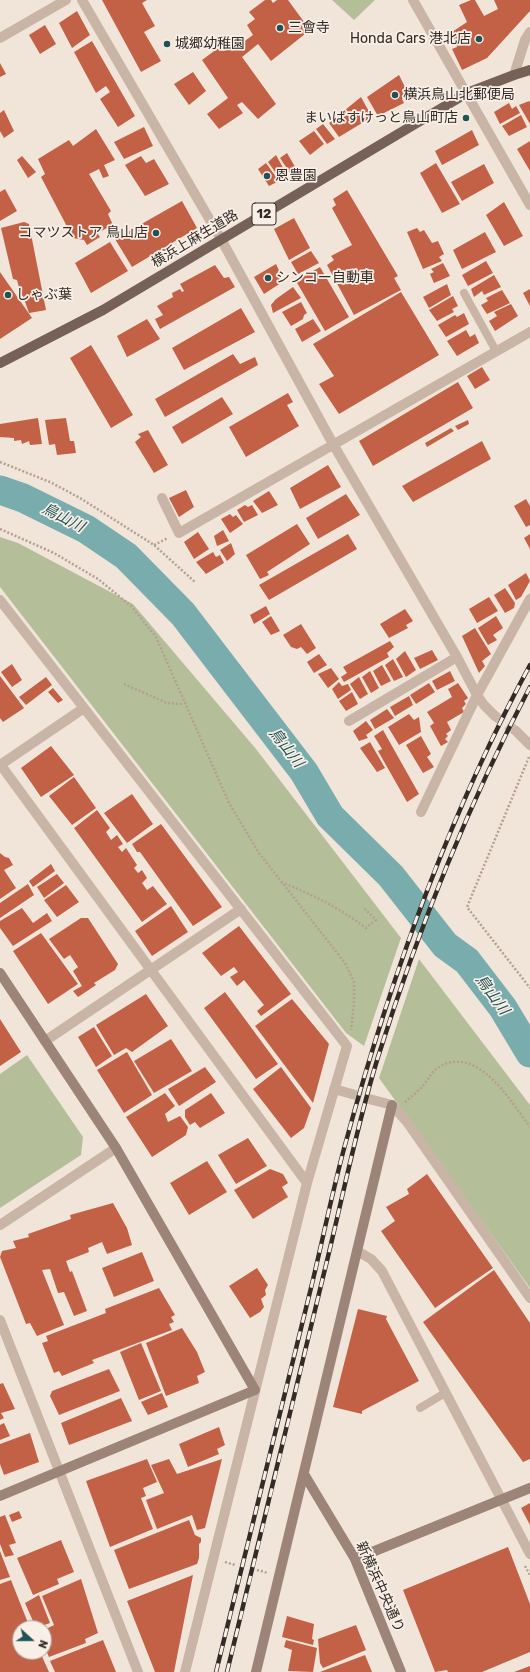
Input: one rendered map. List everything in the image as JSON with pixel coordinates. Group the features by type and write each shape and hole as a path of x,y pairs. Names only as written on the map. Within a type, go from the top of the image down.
{"main road":[{"name":"横浜上麻生道路","path":"0,362 103,310 467,93 530,70"}],"street":[{"path":"0,38 66,0"},
{"path":"82,0 221,239 333,444 478,695 484,705 495,716"},
{"path":"413,0 530,205"},
{"path":"514,75 525,40 530,32"},
{"path":"162,498 179,533 530,332"},
{"path":"421,812 478,695 530,599"},
{"path":"0,600 347,1046 307,1183 185,1672"},
{"path":"349,721 457,657"},
{"path":"84,708 0,764 307,1183"},
{"path":"516,731 530,745"},
{"path":"45,1040 241,909"},
{"path":"0,973 116,1148 255,1390"},
{"path":"334,1089 352,1094"},
{"path":"373,1100 392,1105 407,1122 530,1298"},
{"path":"256,1672 392,1105"},
{"path":"0,1225 116,1148"},
{"path":"357,1251 371,1259 382,1271 530,1554"},
{"path":"0,1320 138,1672"},
{"path":"0,1496 255,1390"},
{"name":"新横浜中央通り","path":"304,1474 355,1559 401,1672"},
{"path":"355,1559 530,1488"}],"lane":[{"path":"464,293 496,351"},
{"path":"420,1408 445,1393"}],"path":[{"path":"0,462 50,482 99,510 154,545 195,582"},
{"path":"0,529 60,556 98,579 131,606 156,637 184,704 229,803 259,853 345,963 354,982 354,1004 347,1046"},
{"path":"124,684 167,702 184,704"},
{"path":"530,754 467,907 530,988"},
{"path":"281,882 322,900 349,915 366,928 376,920 363,907"},
{"path":"392,1105 402,1105 425,1084 431,1073 439,1067 451,1062 461,1062 475,1066 494,1080 530,1127"},
{"path":"220,1561 235,1565"},
{"path":"257,1570 269,1573"}],"green space":[{"path":"332,0 375,0 354,20"},
{"path":"0,537 18,543 133,604 256,749 401,938 364,1046 346,1033 0,587"},
{"path":"419,959 530,1105 530,1288 379,1078"},
{"path":"27,1055 83,1137 81,1155 0,1208 0,1074"}],"building":[{"path":"102,0 147,0 142,3 155,26 144,32 161,61 141,72"},
{"path":"265,0 271,0 273,3 277,0 288,0 310,30 271,61 258,44 242,57 276,104 258,119 242,102 237,105 243,113 219,129 207,114 228,98 202,60 229,40 235,48 253,35 247,25 255,19 249,12"},
{"name":"Honda Cars 港北店","path":"475,0 484,16 498,9 494,0 530,0 530,11 487,58 462,70 452,49 457,47 452,32 467,22 459,5"},
{"path":"77,11 90,35 72,48 59,23"},
{"path":"45,25 56,44 40,54 29,35"},
{"path":"92,41 135,116 118,127 100,99 110,92 106,86 96,93 74,52"},
{"path":"0,63 6,74 0,77"},
{"path":"193,72 206,91 189,105 174,84"},
{"path":"399,75 409,95 402,99 404,103 378,116 367,97"},
{"path":"361,97 372,117 339,137 329,123"},
{"path":"529,101 530,102 530,124 519,105"},
{"path":"509,103 512,109 516,106 520,113 500,124 494,112"},
{"path":"4,110 14,131 4,138 0,131 0,113"},
{"path":"521,115 527,127 509,136 502,126"},
{"path":"323,124 335,139 327,144 316,129"},
{"path":"144,127 153,146 124,159 114,142"},
{"path":"96,129 115,160 104,165 109,176 103,178 99,169 89,174 111,211 108,214 113,225 97,233 100,237 87,245 84,240 73,238 41,177 45,174 38,159 69,140 73,146"},
{"path":"472,130 479,145 442,165 435,151"},
{"path":"314,131 324,144 310,155 299,141"},
{"path":"530,141 530,171 517,149"},
{"path":"287,153 297,170 290,173 280,158"},
{"path":"276,155 287,175 280,179 268,162"},
{"path":"22,156 36,172 28,178 17,160"},
{"path":"141,156 146,163 154,159 169,184 145,196 125,165"},
{"path":"266,163 279,181 269,186 258,169"},
{"path":"436,163 460,204 442,213 420,173"},
{"path":"484,164 494,183 462,201 451,182"},
{"path":"5,189 17,211 0,221 0,192"},
{"path":"347,190 398,276 394,278 401,290 354,315 327,265 334,260 331,256 352,245 332,208 336,205 333,199"},
{"path":"182,201 197,228 132,267 115,239"},
{"path":"504,202 523,236 504,246 486,215"},
{"path":"294,218 310,248 289,260 274,229"},
{"path":"24,222 29,224 46,310 29,313 23,296 21,295 17,280 13,279 1,228"},
{"path":"417,228 420,232 424,230 432,243 438,241 444,254 439,257 442,261 423,269 407,232"},
{"path":"485,232 496,252 462,269 453,250"},
{"path":"110,242 128,271 91,293 75,263"},
{"path":"311,251 319,263 298,274 291,262"},
{"path":"486,261 493,273 468,286 462,275"},
{"path":"443,263 450,276 434,283 430,274 434,272 431,269"},
{"path":"276,264 284,281 264,294 254,277"},
{"path":"215,265 224,278 229,277 235,287 160,329 155,319 163,315 157,306 173,297 172,293 180,289 182,292 184,291 180,284"},
{"path":"320,267 349,317 325,331 296,281"},
{"name":"しゃぶ葉","path":"0,272 32,318 0,339"},
{"path":"494,275 501,287 484,295 482,291 474,297 471,289"},
{"path":"447,284 451,295 429,308 423,297"},
{"path":"293,287 301,298 273,313 271,305 276,299"},
{"path":"530,289 530,306 523,293"},
{"path":"502,290 510,303 487,314 481,305 488,301 486,298"},
{"path":"401,292 439,355 339,414 319,384 334,376 313,344"},
{"path":"453,296 458,306 452,309 454,312 437,321 429,310"},
{"path":"301,302 307,313 304,315 303,319 291,326 282,312"},
{"path":"511,304 518,316 495,331 489,321 497,316 494,312"},
{"path":"241,308 255,332 184,370 172,348"},
{"path":"464,313 469,324 446,337 438,325 455,315 457,317"},
{"path":"147,319 160,339 127,357 117,336"},
{"path":"313,319 321,331 302,342 295,329"},
{"path":"466,330 470,337 475,334 479,343 457,356 447,341"},
{"path":"91,345 133,415 111,428 70,358"},
{"path":"233,354 240,364 255,357 258,365 165,417 155,399"},
{"path":"482,367 490,380 475,389 467,376"},
{"path":"458,382 473,408 373,466 359,441"},
{"path":"288,393 293,402 287,405 299,426 246,457 229,427"},
{"path":"222,397 233,414 182,444 172,427"},
{"path":"38,418 42,444 30,445 29,441 22,444 21,440 14,441 14,438 0,437 0,424"},
{"path":"66,418 70,441 74,441 76,453 57,455 55,444 49,445 45,420"},
{"path":"468,420 469,424 458,430 455,426"},
{"path":"451,428 454,431 427,447 425,443"},
{"path":"148,430 168,465 154,473 135,442 141,437 138,434"},
{"path":"482,441 491,459 413,502 402,486"},
{"path":"328,465 341,487 300,509 290,488"},
{"path":"186,490 194,507 179,517 169,498"},
{"path":"269,491 278,505 262,513 253,501"},
{"path":"346,494 360,515 318,539 306,518"},
{"path":"526,499 530,506 530,525 526,527 514,506"},
{"path":"245,505 248,507 252,505 258,515 244,522 237,510"},
{"path":"230,514 233,517 236,515 243,524 230,533 221,519"},
{"path":"297,524 310,544 267,572 269,575 260,579 246,555"},
{"path":"223,530 229,541 217,546 214,536"},
{"path":"198,532 209,549 194,559 184,542"},
{"path":"348,534 357,549 269,600 259,585"},
{"path":"530,534 530,549 524,538"},
{"path":"231,543 235,554 227,561 220,550"},
{"path":"213,552 216,557 220,555 224,563 206,574 196,562"},
{"path":"526,573 530,581 521,597 516,600 508,585"},
{"path":"505,588 515,603 514,608 505,613 494,595"},
{"path":"489,597 498,611 477,623 469,609"},
{"path":"266,606 270,614 254,624 250,615"},
{"path":"405,609 413,621 406,625 408,628 389,638 380,624"},
{"path":"271,616 280,631 271,635 262,622"},
{"path":"496,616 503,628 493,635 497,640 488,645 478,628"},
{"path":"301,624 316,648 307,654 301,647 297,649 291,647 283,635"},
{"path":"475,628 491,654 482,661 485,666 479,673 462,636"},
{"path":"390,641 394,647 387,653 389,657 344,682 341,677 347,673 343,667"},
{"path":"432,650 438,660 420,669 414,658"},
{"path":"405,651 416,670 406,677 396,659"},
{"path":"319,654 327,665 314,673 307,662"},
{"path":"393,659 403,677 394,681 385,665"},
{"path":"12,664 22,680 12,687 1,672"},
{"path":"382,665 391,681 381,686 373,671"},
{"path":"331,668 339,679 328,688 318,674"},
{"path":"370,671 379,688 371,693 362,677"},
{"path":"450,671 455,681 437,690 432,681"},
{"path":"0,676 24,708 3,722 0,718"},
{"path":"46,677 52,685 26,705 19,697"},
{"path":"359,677 368,694 360,699 350,684"},
{"path":"339,682 342,686 348,684 351,690 338,699 332,689"},
{"path":"429,683 435,692 416,704 410,695"},
{"path":"458,683 468,698 464,701 466,704 462,708 464,712 447,722 451,730 446,734 448,736 445,739 448,742 441,746 430,726 434,723 427,712 452,697 448,689"},
{"path":"53,688 63,700 58,703 48,692"},
{"path":"352,692 358,704 346,711 339,701"},
{"path":"409,696 413,705 395,716 390,707"},
{"path":"387,709 394,718 375,729 370,720"},
{"path":"409,714 414,720 419,717 421,732 399,745 388,727"},
{"path":"366,721 373,730 366,735 368,738 359,741 353,731"},
{"path":"383,730 419,794 407,802 378,751 382,749 374,736"},
{"path":"421,736 431,754 427,757 434,767 423,773 406,745"},
{"path":"370,742 385,768 377,772 360,748"},
{"path":"51,746 74,775 41,797 21,768"},
{"path":"74,777 96,808 72,825 49,796"},
{"path":"132,794 153,824 127,843 104,813"},
{"path":"97,810 110,828 106,832 111,840 117,835 123,844 118,847 122,852 126,848 137,865 134,868 138,873 142,870 147,878 142,883 147,890 153,886 167,904 142,922 74,828"},
{"path":"161,824 222,907 193,926 140,852 137,852 132,844"},
{"path":"0,853 9,858 13,865 4,870 16,888 0,899"},
{"path":"51,864 55,871 33,887 29,881"},
{"path":"57,874 64,883 44,898 37,887"},
{"path":"28,884 34,895 0,918 0,903"},
{"path":"66,885 79,902 57,917 44,900"},
{"path":"171,906 188,932 152,956 135,931"},
{"path":"22,908 33,923 47,913 52,921 13,946 0,928 0,921"},
{"path":"81,918 88,918 118,964 115,970 94,983 96,985 78,997 73,991 82,986 73,971 78,967 70,955 64,959 49,939"},
{"path":"239,926 291,994 261,1016 257,1011 264,1005 244,980 237,986 230,977 238,972 234,967 221,976 202,953"},
{"path":"41,933 78,984 48,1004 13,951"},
{"path":"225,992 278,1064 256,1079 204,1008"},
{"path":"146,994 168,1026 132,1052 126,1048 114,1055 96,1025"},
{"path":"292,999 329,1044 313,1103 255,1026"},
{"path":"0,1019 21,1052 0,1066"},
{"path":"94,1027 112,1056 96,1067 78,1037"},
{"path":"171,1039 192,1071 154,1093 134,1061"},
{"path":"127,1052 152,1095 124,1113 97,1070"},
{"path":"205,1067 216,1082 179,1106 168,1089"},
{"path":"281,1067 311,1108 304,1128 291,1138 253,1089"},
{"path":"165,1093 175,1106 165,1114 168,1122 180,1116 188,1127 186,1135 152,1157 126,1117"},
{"path":"211,1093 225,1113 200,1128 195,1122 190,1125 185,1117 185,1110"},
{"path":"248,1138 267,1166 236,1184 218,1155"},
{"path":"207,1161 227,1192 189,1215 170,1183"},
{"path":"270,1169 283,1174 288,1183 282,1187 288,1197 253,1219 234,1190"},
{"path":"427,1174 493,1268 435,1308 381,1231 395,1221 386,1207 409,1194 407,1189"},
{"path":"113,1203 127,1228 132,1245 107,1254 102,1242 88,1248 89,1252 66,1261 70,1272 72,1271 87,1311 74,1316 64,1292 58,1293 50,1269 42,1270 64,1325 37,1336 30,1323 26,1324 0,1257 2,1251 16,1248 13,1241 29,1237 28,1234 71,1219 70,1215"},
{"path":"142,1252 154,1281 114,1297 102,1268"},
{"path":"257,1268 268,1285 265,1290 266,1295 261,1299 264,1307 260,1312 250,1318 229,1286"},
{"path":"494,1270 530,1323 530,1459 523,1462 423,1322"},
{"path":"159,1288 175,1315 171,1317 174,1322 169,1324 172,1330 92,1360 94,1363 62,1376 59,1371 54,1373 42,1343 48,1341 46,1336 106,1313 105,1309"},
{"path":"358,1309 387,1316 386,1319 419,1381 362,1411 362,1414 333,1407"},
{"path":"182,1328 197,1352 205,1372 197,1376 199,1383 166,1396 146,1343"},
{"path":"141,1343 161,1391 139,1400 120,1352"},
{"path":"109,1369 120,1391 59,1415 50,1396 52,1391"},
{"path":"3,1383 15,1409 1,1413 4,1418 0,1420 0,1384"},
{"path":"162,1393 168,1407 148,1415 141,1402"},
{"path":"121,1398 132,1421 69,1445 61,1423"},
{"path":"4,1423 10,1436 0,1440 0,1425"},
{"path":"219,1427 225,1445 217,1449 219,1454 188,1467 179,1444"},
{"path":"30,1433 39,1462 4,1475 0,1464 0,1444"},
{"path":"147,1459 157,1482 143,1488 146,1496 141,1498 153,1529 110,1547 86,1481"},
{"path":"169,1459 177,1474 222,1459 205,1528 197,1530 192,1515 157,1529 146,1500 164,1493 151,1465"},
{"path":"530,1503 530,1525 521,1508"},
{"path":"19,1511 22,1518 12,1522 9,1515"},
{"path":"5,1515 16,1543 9,1545 14,1555 5,1557 0,1544 0,1517"},
{"path":"189,1520 195,1535 201,1538 197,1564 129,1589 114,1550"},
{"path":"61,1540 74,1572 57,1579 59,1584 33,1595 17,1558"},
{"path":"508,1547 530,1604 530,1652 482,1672 448,1672 447,1670 435,1672 403,1590"},
{"path":"0,1551 10,1577 0,1580"},
{"path":"193,1575 174,1672 155,1672 127,1601"},
{"path":"81,1579 98,1633 85,1639 86,1643 52,1656 52,1626 54,1625 42,1596"},
{"path":"11,1580 27,1620 12,1620 12,1660 44,1660 49,1672 0,1672 0,1584"},
{"path":"39,1595 49,1620 32,1620 25,1603"},
{"path":"287,1616 314,1624 312,1639 314,1640 313,1645 282,1637"},
{"path":"356,1625 366,1650 323,1668 320,1663 318,1639"},
{"path":"103,1640 116,1672 55,1672 50,1661"},
{"path":"286,1640 317,1648 313,1672 288,1671 292,1650 284,1647"},
{"path":"365,1655 372,1672 320,1672"},
{"path":"530,1666 530,1672 514,1672"}],"waterway":[{"name":"鳥山川","path":"0,490 23,498 86,529 126,556 183,614 304,772 330,816 391,876 445,945 467,961 503,1008 530,1053"}],"tunnel":[{"path":"495,716 516,731"},
{"path":"352,1094 373,1100"}],"railway":[{"path":"216,1672 313,1281 340,1164 381,1021 447,839 500,722 530,665"},
{"path":"227,1672 356,1138 378,1057 393,1009 427,915 465,822 507,732 530,687"}],"place":[{"name":"三會寺","path":"280,28"},
{"name":"Honda Cars 港北店","path":"479,39"},
{"name":"城郷幼稚園","path":"167,44"},
{"name":"横浜鳥山北郵便局","path":"395,95"},
{"name":"まいばすけっと鳥山町店","path":"466,118"},
{"name":"恩豊園","path":"267,176"},
{"name":"コマツストア 鳥山店","path":"156,233"},
{"name":"シンコー自動車","path":"268,278"},
{"name":"しゃぶ葉","path":"8,295"}]}
